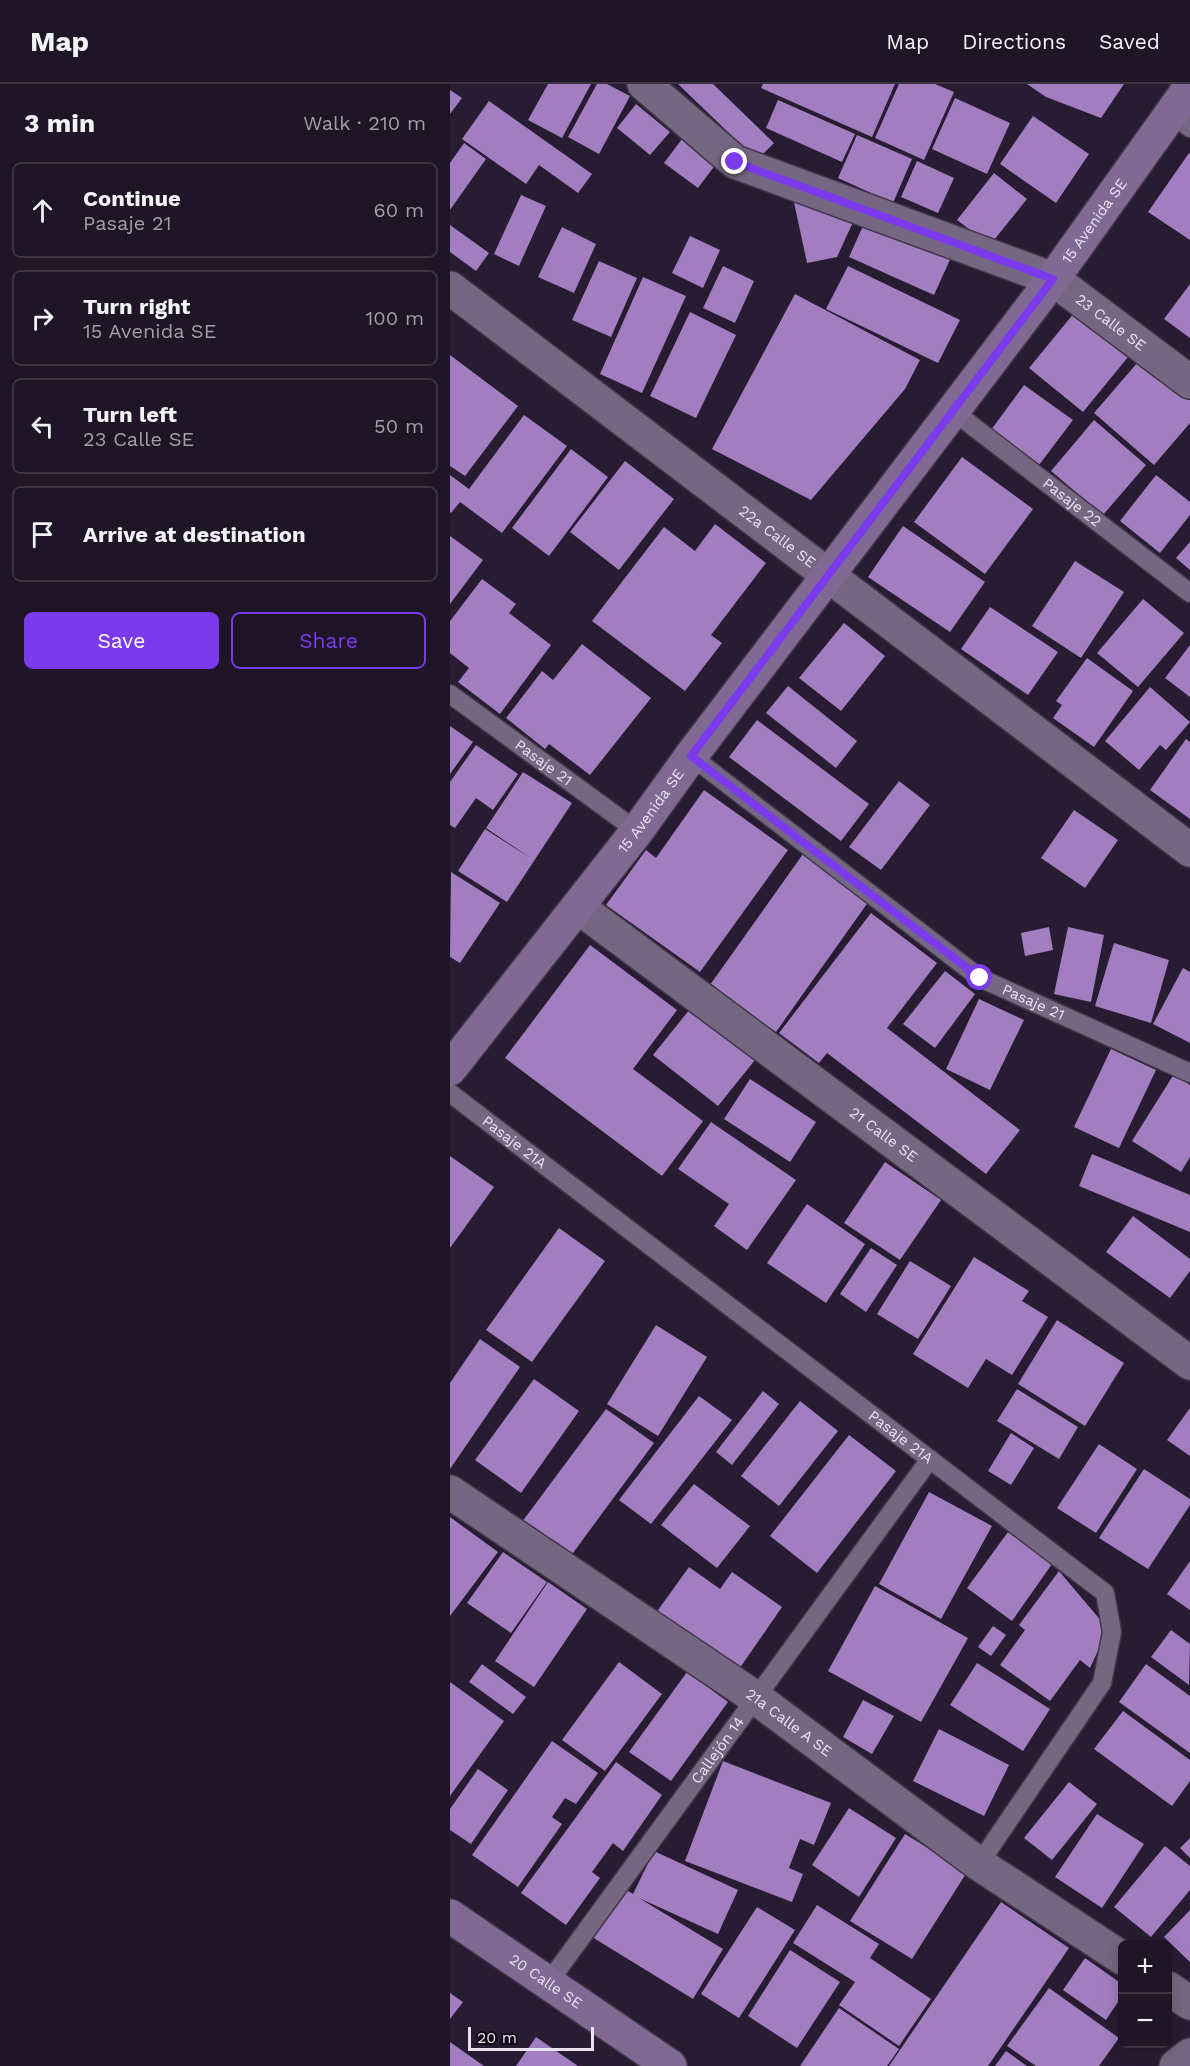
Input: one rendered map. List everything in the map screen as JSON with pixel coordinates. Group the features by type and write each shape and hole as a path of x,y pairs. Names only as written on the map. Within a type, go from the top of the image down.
{"street":[{"name":"23 Calle SE","path":"644,84 735,162 1053,279 1190,382"},
{"name":"15 Avenida SE","path":"450,1069 637,831 691,756 1053,279 1181,121 1190,87"},
{"name":"22a Calle SE","path":"450,288 1190,850"},
{"name":"21 Calle SE","path":"578,907 1190,1363"},
{"name":"21a Calle A SE","path":"450,1492 756,1698 979,1864 1118,1955"},
{"name":"20 Calle SE","path":"450,1916 670,2066"},
{"path":"1172,1991 1190,2003"},
{"path":"1176,2066 1190,2055"}],"lane":[{"name":"Pasaje 22","path":"953,411 1190,592"},
{"name":"Pasaje 21","path":"450,694 637,831"},
{"name":"Pasaje 21","path":"691,756 980,978 1190,1073"},
{"name":"Pasaje 21A","path":"450,1094 1105,1593 1112,1632 1102,1683 979,1864"},
{"name":"Callejón 14","path":"548,1983 930,1459"}],"building":[{"path":"548,84 591,84 562,138 528,120"},
{"path":"597,84 607,84 630,96 599,154 568,137"},
{"path":"678,84 713,84 774,143 757,160"},
{"path":"763,84 895,84 872,137 761,88"},
{"path":"899,84 935,84 954,92 924,160 875,138"},
{"path":"1027,84 1124,84 1101,118 1046,97"},
{"path":"450,90 462,98 450,114"},
{"path":"955,98 1010,123 987,174 932,149"},
{"path":"778,100 855,134 842,162 766,128"},
{"path":"489,101 592,174 578,193 539,165 526,184 462,139"},
{"path":"636,104 670,132 650,155 617,128"},
{"path":"1033,116 1089,154 1056,203 1000,164"},
{"path":"857,135 912,159 893,203 838,178"},
{"path":"682,139 716,164 698,188 664,163"},
{"path":"464,143 486,159 450,210 450,163"},
{"path":"1190,154 1190,240 1148,212"},
{"path":"917,161 954,178 938,213 901,197"},
{"path":"994,173 1027,199 990,245 957,220"},
{"path":"792,193 854,220 837,257 807,263"},
{"path":"521,195 546,206 519,266 494,254"},
{"path":"868,215 953,253 934,295 849,257"},
{"path":"450,225 489,253 476,271 450,252"},
{"path":"562,227 596,244 574,293 538,277"},
{"path":"690,236 720,250 703,288 672,273"},
{"path":"599,261 637,278 611,337 572,320"},
{"path":"723,266 754,281 735,323 703,308"},
{"path":"848,266 960,320 938,363 826,309"},
{"path":"643,277 686,296 642,393 600,374"},
{"path":"1190,284 1190,338 1164,319"},
{"path":"795,294 920,360 905,389 811,500 712,449"},
{"path":"1079,307 1133,351 1083,412 1029,368"},
{"path":"690,312 736,335 696,418 650,396"},
{"path":"450,355 518,406 465,476 450,466"},
{"path":"1144,355 1190,394 1190,423 1154,465 1094,413"},
{"path":"1024,385 1073,420 1039,465 991,430"},
{"path":"524,415 567,446 502,533 460,502 451,513 450,475 469,489"},
{"path":"1094,420 1146,465 1103,515 1051,471"},
{"path":"571,449 608,477 549,556 512,528"},
{"path":"962,457 1033,509 985,574 914,522"},
{"path":"625,461 674,499 619,570 570,532"},
{"path":"1156,475 1190,502 1190,515 1160,553 1120,521"},
{"path":"715,524 766,563 711,635 722,643 685,691 592,621 664,527 695,551"},
{"path":"903,526 985,582 950,632 868,577"},
{"path":"450,536 483,560 450,604"},
{"path":"1190,542 1190,570 1176,558"},
{"path":"1075,561 1124,592 1081,658 1032,626"},
{"path":"482,579 516,604 509,613 551,645 500,714 458,682 469,668 450,653 450,621"},
{"path":"1143,599 1184,633 1138,687 1097,653"},
{"path":"990,607 1058,652 1028,695 961,649"},
{"path":"844,623 885,656 841,711 799,678"},
{"path":"582,644 651,698 590,775 549,744 545,749 506,718 542,671 553,680"},
{"path":"1190,645 1190,697 1165,678"},
{"path":"1087,658 1133,691 1094,747 1053,718 1062,705 1056,701"},
{"path":"788,686 857,741 836,768 766,713"},
{"path":"1150,687 1190,722 1166,750 1160,745 1139,770 1105,741"},
{"path":"757,720 869,804 841,841 729,757"},
{"path":"450,726 473,742 450,774"},
{"path":"1186,739 1190,742 1190,819 1150,790"},
{"path":"476,745 518,774 493,810 476,798 455,828 450,825 450,782"},
{"path":"523,772 572,803 507,902 458,871 485,829 532,859 486,828"},
{"path":"899,781 930,805 881,870 849,847"},
{"path":"704,790 788,850 700,972 606,905 646,850 656,858"},
{"path":"1074,810 1118,840 1085,888 1041,858"},
{"path":"803,854 869,901 776,1032 710,985"},
{"path":"451,872 500,903 460,963 450,957"},
{"path":"871,913 937,963 887,1028 1020,1130 986,1174 827,1053 819,1063 779,1033"},
{"path":"1049,927 1053,950 1025,956 1021,933"},
{"path":"1068,927 1104,935 1091,1002 1054,994"},
{"path":"1114,943 1169,960 1151,1023 1095,1006"},
{"path":"590,945 677,1010 633,1069 703,1121 662,1176 505,1058"},
{"path":"1183,968 1190,972 1190,1043 1153,1024"},
{"path":"945,971 975,994 935,1048 903,1024"},
{"path":"979,999 1024,1020 990,1090 946,1069"},
{"path":"690,1009 755,1060 718,1106 653,1055"},
{"path":"1111,1049 1156,1070 1119,1148 1074,1127"},
{"path":"1174,1074 1190,1085 1190,1157 1181,1172 1132,1141"},
{"path":"750,1079 816,1122 790,1162 724,1119"},
{"path":"711,1122 796,1180 747,1250 714,1226 729,1204 678,1169"},
{"path":"1092,1154 1190,1195 1190,1232 1079,1186"},
{"path":"450,1156 494,1187 450,1248"},
{"path":"885,1162 941,1200 900,1260 844,1223"},
{"path":"807,1204 865,1244 826,1303 767,1263"},
{"path":"1133,1216 1190,1259 1190,1271 1170,1298 1106,1252"},
{"path":"559,1228 605,1261 532,1362 486,1330"},
{"path":"871,1248 897,1265 866,1312 840,1294"},
{"path":"974,1257 1029,1291 1022,1301 1048,1317 1012,1375 986,1359 968,1388 913,1354"},
{"path":"910,1261 951,1286 918,1339 877,1314"},
{"path":"1057,1320 1124,1363 1085,1426 1018,1384"},
{"path":"656,1325 707,1357 658,1436 607,1404"},
{"path":"480,1339 520,1367 450,1469 450,1383"},
{"path":"534,1379 579,1411 521,1493 475,1460"},
{"path":"1017,1389 1078,1427 1059,1459 997,1421"},
{"path":"763,1391 779,1404 732,1465 716,1452"},
{"path":"699,1396 732,1420 651,1524 619,1500"},
{"path":"800,1401 838,1431 779,1506 741,1476"},
{"path":"1190,1408 1190,1456 1167,1440"},
{"path":"606,1409 654,1443 570,1557 522,1522"},
{"path":"1011,1433 1034,1448 1011,1485 988,1471"},
{"path":"849,1435 896,1471 817,1573 770,1536"},
{"path":"1099,1444 1137,1469 1096,1533 1057,1508"},
{"path":"1144,1469 1190,1499 1190,1505 1148,1569 1099,1538"},
{"path":"694,1484 750,1526 717,1568 661,1525"},
{"path":"929,1492 992,1526 941,1619 879,1584"},
{"path":"450,1517 498,1552 450,1616"},
{"path":"1008,1532 1052,1564 1012,1621 967,1588"},
{"path":"503,1552 547,1582 511,1633 467,1603"},
{"path":"1190,1561 1190,1610 1167,1594"},
{"path":"689,1567 720,1589 732,1572 782,1607 735,1675 653,1617"},
{"path":"1059,1571 1108,1629 1090,1668 1080,1660 1050,1701 1000,1665 1025,1630 1019,1625"},
{"path":"548,1582 587,1609 534,1687 495,1661"},
{"path":"875,1586 968,1638 921,1722 828,1671"},
{"path":"993,1626 1006,1635 991,1656 978,1647"},
{"path":"1171,1630 1190,1644 1189,1685 1151,1657"},
{"path":"619,1662 662,1694 605,1771 562,1740"},
{"path":"977,1663 1050,1709 1023,1751 950,1705"},
{"path":"482,1664 526,1697 513,1714 469,1682"},
{"path":"1146,1664 1190,1696 1190,1753 1119,1702"},
{"path":"687,1672 728,1702 671,1781 629,1752"},
{"path":"450,1682 504,1721 450,1796"},
{"path":"863,1700 894,1716 872,1754 843,1737"},
{"path":"1123,1711 1190,1760 1190,1781 1172,1806 1094,1749"},
{"path":"939,1729 1009,1765 984,1816 913,1781"},
{"path":"552,1741 598,1773 576,1804 565,1798 552,1817 562,1824 518,1887 472,1855"},
{"path":"723,1761 831,1803 814,1845 800,1839 789,1868 803,1874 792,1902 685,1861"},
{"path":"616,1762 662,1795 623,1851 613,1843 592,1872 600,1878 566,1925 521,1893"},
{"path":"478,1769 508,1790 471,1844 450,1830 450,1809"},
{"path":"1069,1782 1097,1804 1052,1860 1024,1838"},
{"path":"849,1808 896,1838 859,1897 812,1865"},
{"path":"1097,1814 1144,1844 1102,1908 1055,1877"},
{"path":"905,1834 967,1872 912,1959 850,1921"},
{"path":"1190,1838 1190,1858 1180,1848"},
{"path":"1165,1846 1190,1866 1190,1890 1151,1937 1114,1907"},
{"path":"654,1851 738,1890 718,1934 639,1898 723,1949 693,1999 592,1937 623,1888 633,1894"},
{"path":"1001,1902 1069,1948 988,2066 889,2066"},
{"path":"817,1905 879,1944 870,1958 931,1999 899,2046 839,2005 855,1982 793,1943"},
{"path":"757,1907 795,1930 739,2018 701,1994"},
{"path":"1190,1910 1190,1962 1172,1945 1172,1940 1164,1937"},
{"path":"790,1950 840,1982 797,2048 748,2016"},
{"path":"1085,1958 1118,1981 1118,2002 1106,2020 1063,1990"},
{"path":"1049,1988 1118,2037 1099,2066 1036,2066 1007,2046"},
{"path":"450,1993 463,2002 450,2019"},
{"path":"839,2008 899,2049 887,2066 800,2066"},
{"path":"536,2037 578,2066 516,2066"},
{"path":"450,2042 484,2066 450,2066"},
{"path":"1006,2051 1027,2066 995,2066"}],"route":[{"path":"735,162 1053,279 691,756 980,978"}]}
